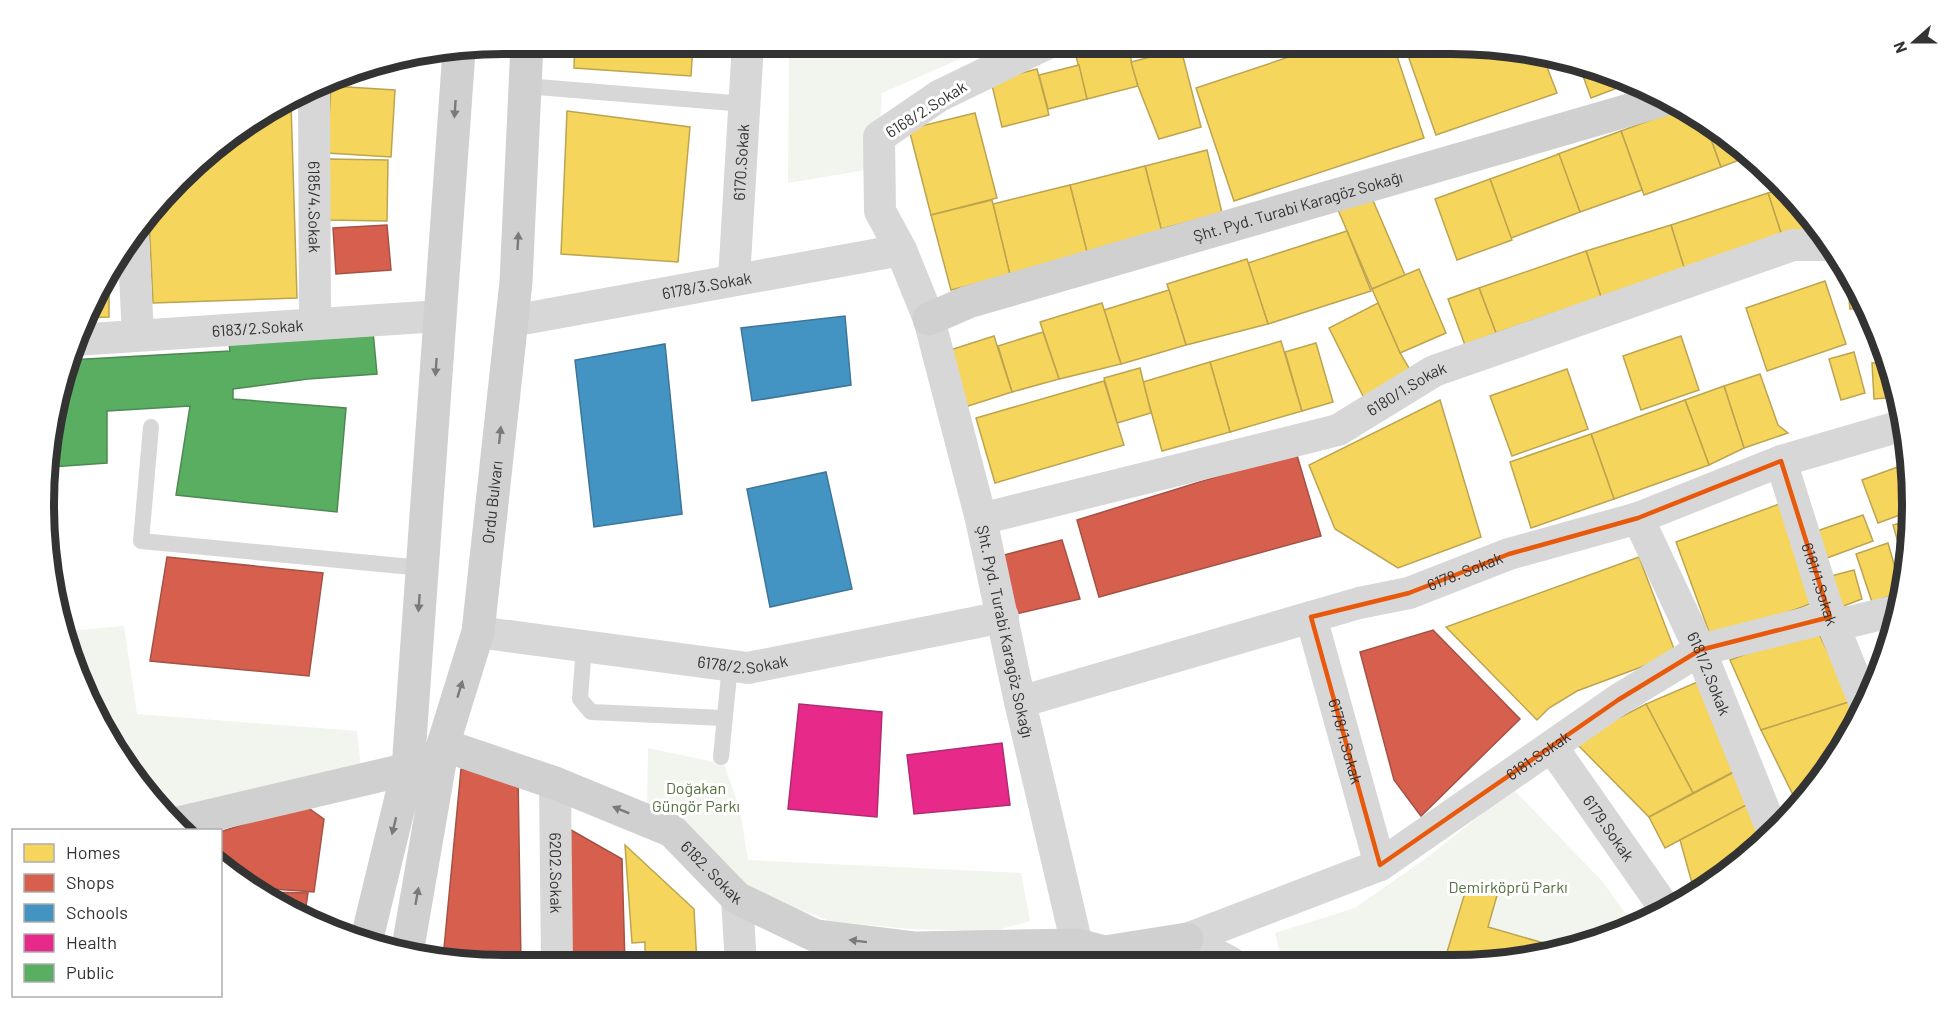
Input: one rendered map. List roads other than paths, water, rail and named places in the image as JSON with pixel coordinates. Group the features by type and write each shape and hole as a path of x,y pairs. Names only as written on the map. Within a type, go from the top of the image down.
{"street":[{"name":"Ordu Bulvarı","path":"409,944 443,745 478,632 512,321 527,54"},
{"name":"6170.Sokak","path":"734,279 748,54"},
{"name":"6168/2.Sokak","path":"901,250 880,211 879,137 939,96 1025,54"},
{"path":"368,934 408,769 459,57"},
{"name":"6185/4.Sokak","path":"314,96 315,324"},
{"name":"Şht. Pyd. Turabi Karagöz Sokağı","path":"929,319 968,302 1655,102"},
{"name":"6180/1.Sokak","path":"981,519 1338,430 1434,371 1793,245 1820,245"},
{"path":"134,249 138,336"},
{"name":"6178/3.Sokak","path":"512,321 901,250"},
{"name":"Şht. Pyd. Turabi Karagöz Sokağı","path":"901,250 929,319 981,519 1020,702 1096,953"},
{"name":"6183/2.Sokak","path":"85,339 440,316"},
{"name":"6178. Sokak","path":"1020,702 1311,617 1408,593 1509,554 1638,518 1781,461 1895,428"},
{"name":"6181/1.Sokak","path":"1781,461 1830,617 1861,693"},
{"name":"6181/2.Sokak","path":"1638,518 1700,650 1770,823"},
{"name":"6181.Sokak","path":"1187,939 1380,865 1618,700 1700,650 1830,617 1845,623 1889,612"},
{"name":"6178/2.Sokak","path":"478,632 748,668 1003,617"},
{"name":"6178/1.Sokak","path":"1311,617 1380,865"},
{"path":"185,822 408,769 443,745"},
{"name":"6182. Sokak","path":"443,745 555,783 672,831 737,898 816,936 909,955"},
{"name":"6179.Sokak","path":"1552,747 1660,904"},
{"name":"6202.Sokak","path":"555,783 557,955"},
{"path":"737,898 740,955"},
{"path":"1187,939 1217,955"},
{"name":"6182. Sokak","path":"975,955 1096,953 1187,939"}],"lane":[{"path":"525,86 746,104"},
{"path":"151,427 141,541 422,568"},
{"path":"584,646 580,699 591,711 723,718"},
{"path":"721,757 723,718 730,665"}],"park label":[{"name":"Doğakan Güngör Parkı","path":"696,797"},
{"name":"Demirköprü Parkı","path":"1508,887"}]}
